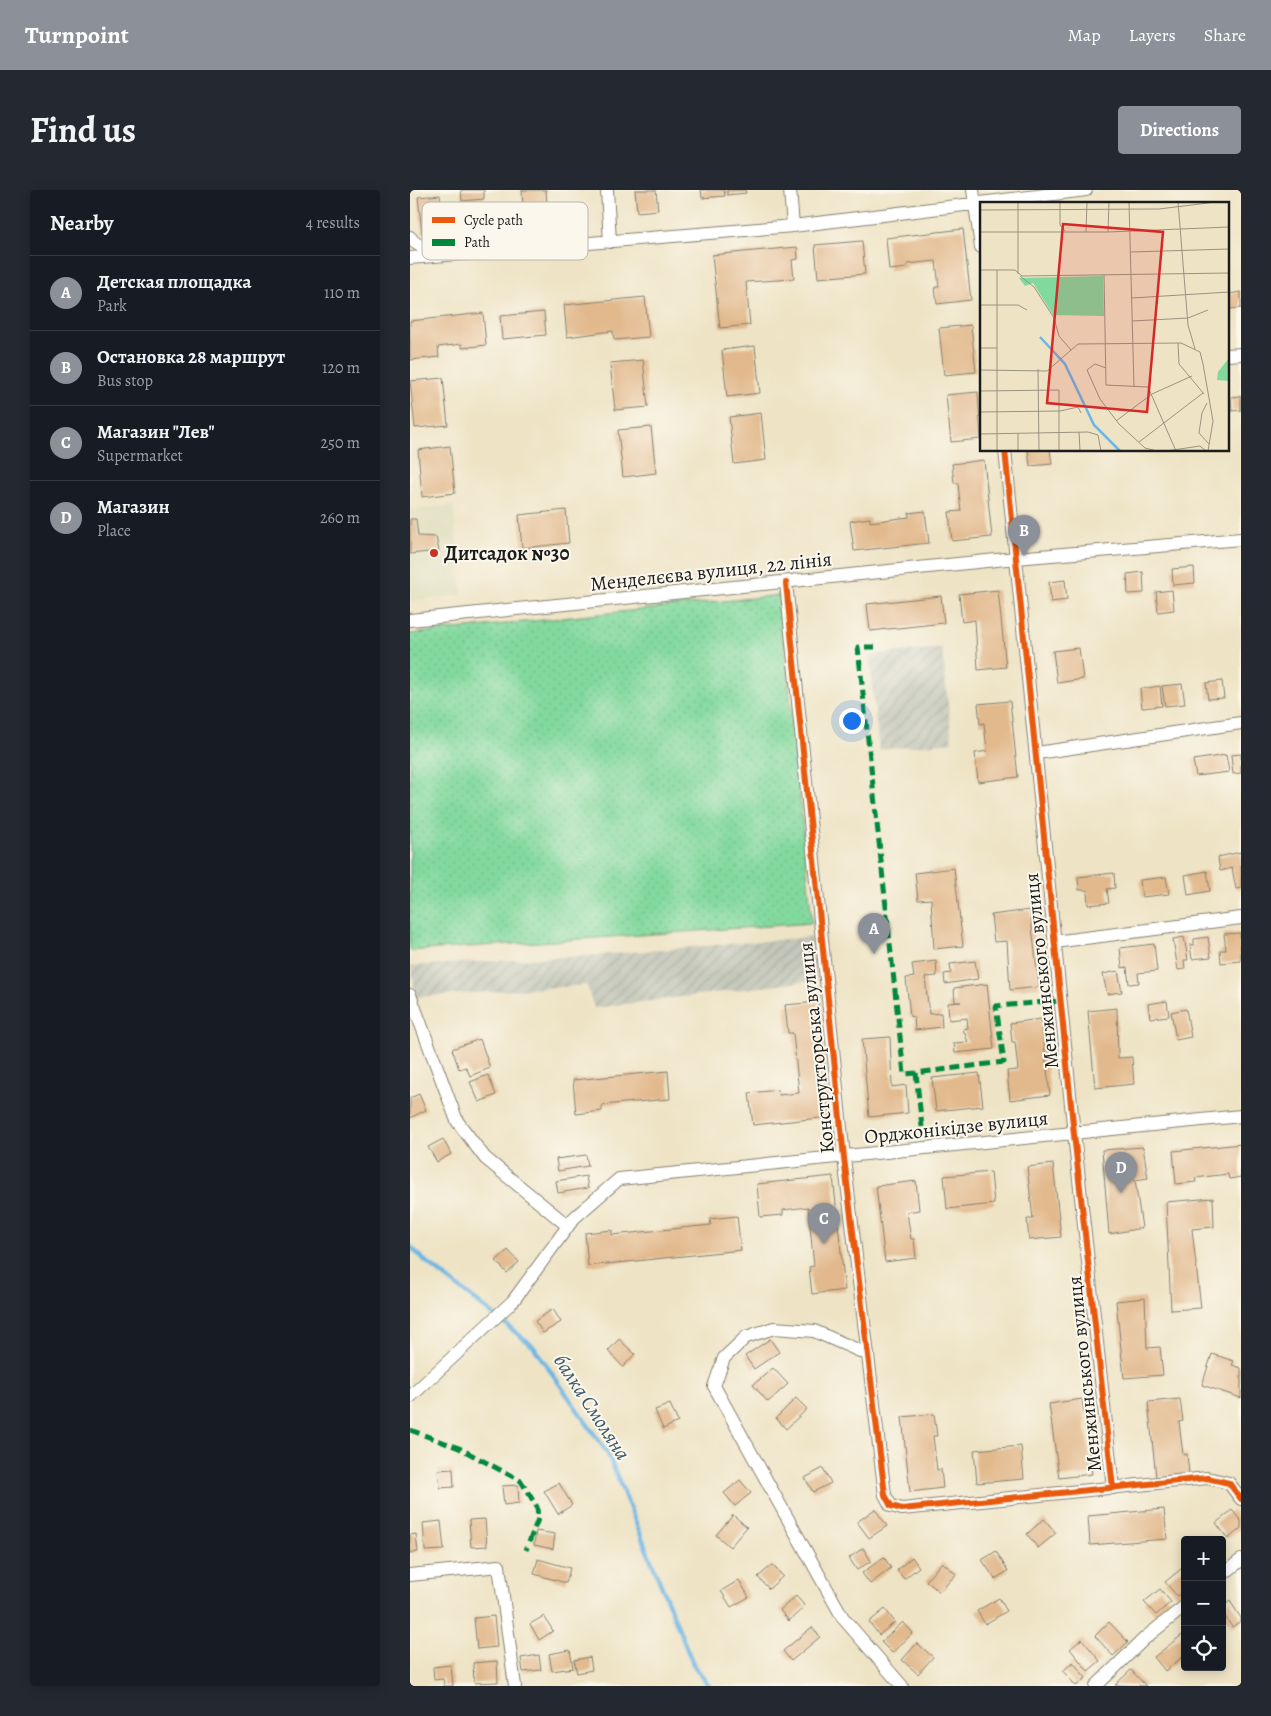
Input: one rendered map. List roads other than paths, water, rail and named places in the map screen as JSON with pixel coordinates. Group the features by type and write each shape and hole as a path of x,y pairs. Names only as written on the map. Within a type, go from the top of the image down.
{"street":[{"path":"607,190 610,242"},
{"path":"790,190 793,226"},
{"path":"588,244 793,226 974,196 1086,190"},
{"path":"974,196 980,240"},
{"path":"410,237 422,247"},
{"path":"1228,355 1241,354"},
{"name":"Менжинського вулиця","path":"1005,451 1037,753 1054,942 1113,1488"},
{"name":"Менделєєва вулиця, 22 лінія","path":"410,620 1016,558 1241,539"},
{"name":"Конструкторська вулиця","path":"786,583 844,1158 885,1495 891,1506 902,1509 1113,1488"},
{"path":"1037,753 1241,723"},
{"path":"1054,942 1241,918"},
{"path":"410,995 457,1121 485,1158 568,1226"},
{"name":"Орджонікідзе вулиця","path":"410,1397 513,1301 574,1218 619,1179 844,1158 1241,1116"},
{"path":"867,1354 814,1331 774,1328 746,1337 724,1358 714,1386 843,1618 902,1686"},
{"path":"1113,1488 1207,1478 1229,1483 1241,1499"},
{"path":"1226,1572 1241,1560"},
{"path":"410,1575 499,1566 515,1686"},
{"path":"1096,1686 1145,1638 1181,1609"}],"waterway":[{"name":"балка Смоляна","path":"410,1246 424,1260 533,1346 608,1454 693,1664 709,1686"}],"place":[{"name":"Дитсадок №30","path":"434,553"},
{"name":"Остановка 28 маршрут","path":"1024,556"},
{"name":"Детская площадка","path":"874,954"},
{"name":"Магазин","path":"1121,1193"},
{"name":"Магазин \"Лев\"","path":"824,1244"}]}
